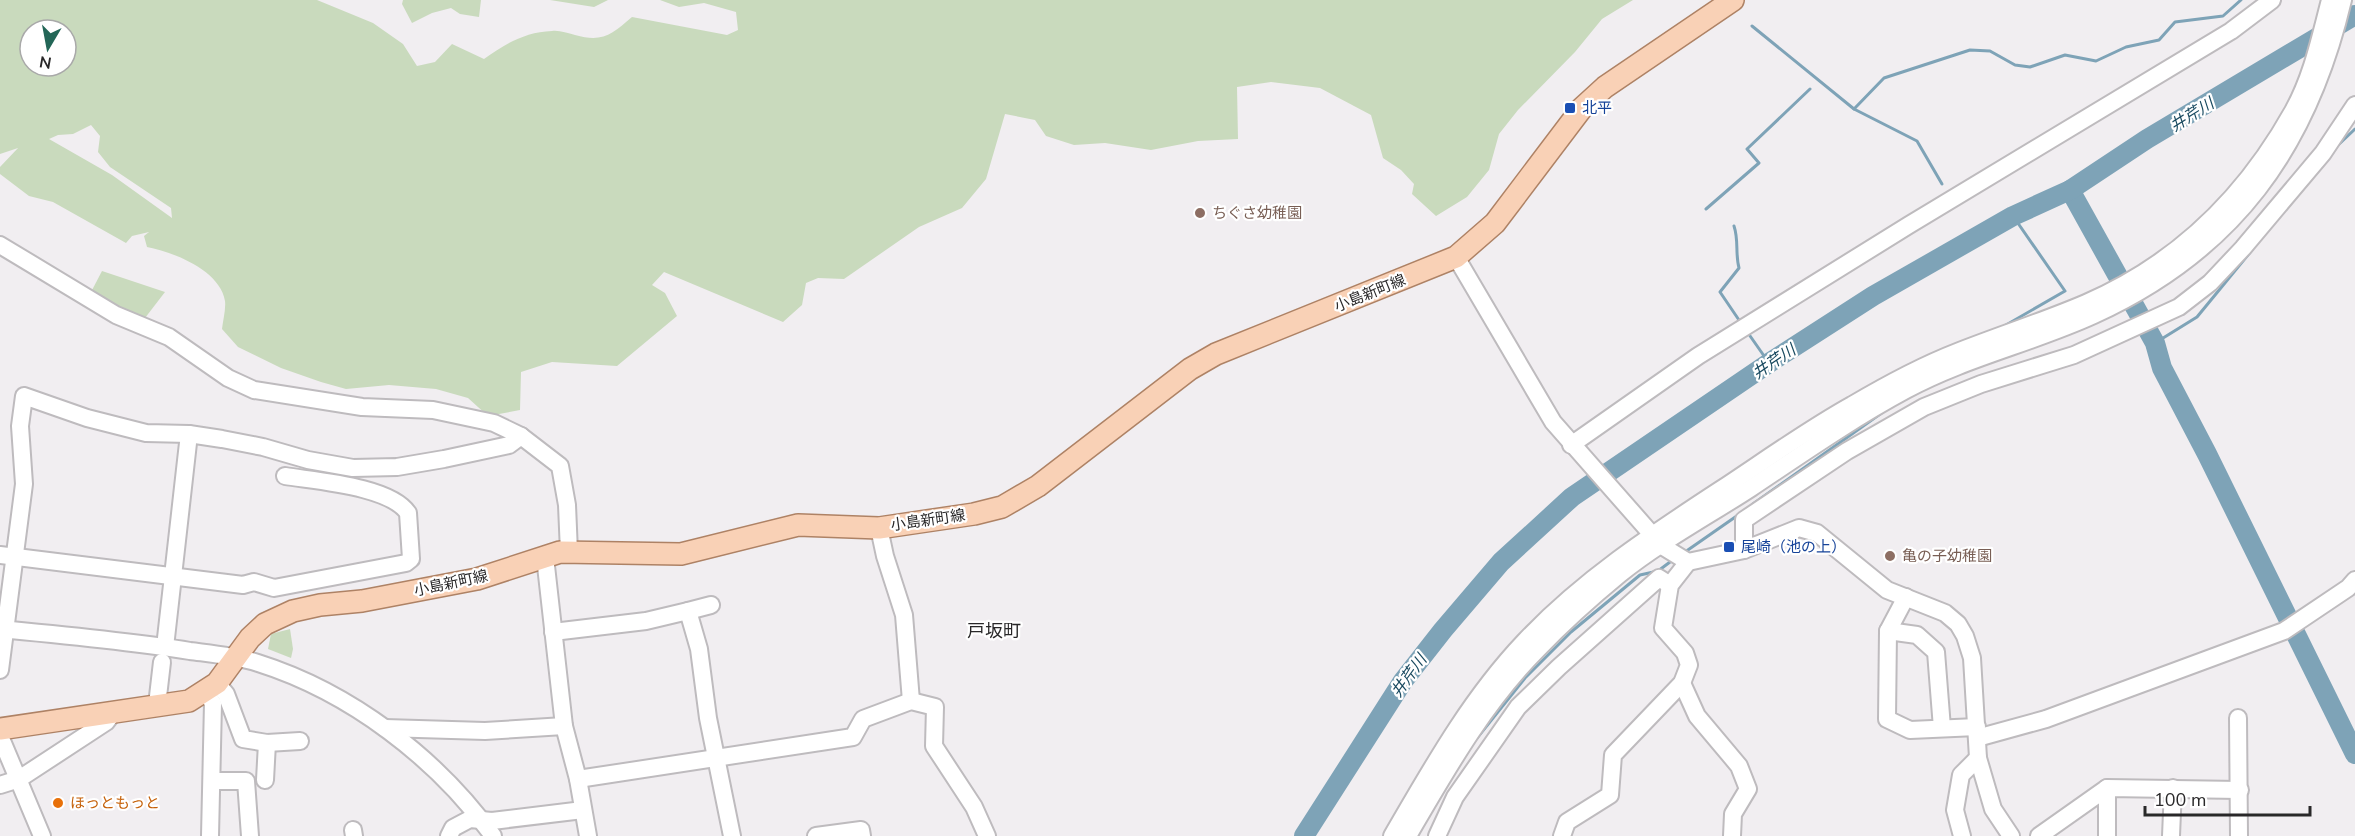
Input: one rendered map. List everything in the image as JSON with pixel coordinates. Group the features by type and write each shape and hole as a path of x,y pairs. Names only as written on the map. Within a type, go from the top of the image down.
{"main road":[{"name":"小島新町線","path":"212,688 250,638 265,624 293,611 477,579 545,557 569,552 681,554 798,525 879,528 974,514 1014,502 1190,369 1216,354 1258,335 1346,304 1456,257 1495,223 1589,101 1605,87 1733,0"},
{"path":"0,729 189,702 212,688"}],"street":[{"path":"2231,31 2252,0"},
{"path":"1573,447 1708,350 1909,225 2231,31 2272,0"},
{"path":"2302,108 2330,0"},
{"path":"1392,836 1460,723 1523,642 1595,578 1908,389 2091,309 2139,284 2165,277 2214,238 2273,169 2331,52 2343,0"},
{"path":"1744,550 1744,520 1848,451 1915,412 1957,392 2074,355 2130,332 2179,307 2210,283 2323,153 2355,105"},
{"path":"0,245 116,315 169,337 228,378 254,390 362,407 433,410 494,423 522,436 560,466 567,505 569,552"},
{"path":"1456,257 1553,422 1657,540 1688,562"},
{"path":"0,669 7,556 24,484 20,426 24,396 115,426 146,433 189,434 263,447 308,460 353,468 397,467 455,457 509,445 522,436"},
{"path":"157,705 189,434"},
{"path":"7,556 243,585 254,582 274,588 406,563 411,559 408,513 404,507 367,491 285,476"},
{"path":"879,528 885,556 904,615 911,701"},
{"path":"1562,836 1568,822 1610,795 1613,754 1682,683 1689,665 1685,653 1664,628 1670,585 1688,562 1744,550 1799,528 1817,533 1887,590 1945,613 1958,624 1965,636 1972,658 1978,758 1993,809 2011,836"},
{"path":"1408,836 1471,731 1538,649 1657,540"},
{"path":"545,557 564,726 578,779 588,836"},
{"path":"1437,836 1447,820 1455,797 1518,707 1559,667 1659,578 1670,585"},
{"path":"1906,597 1888,631 1887,719 1910,730 1942,728 1977,732 2046,719 2283,631 2348,588 2355,579"},
{"path":"553,632 626,624 711,605"},
{"path":"688,611 699,649 716,758 732,836"},
{"path":"2,629 164,654 237,658 302,680 385,728 451,785 493,836"},
{"path":"1888,631 1917,635 1936,652 1942,728"},
{"path":"1538,649 1559,667"},
{"path":"1682,683 1697,716 1739,766 1748,789 1733,814 1732,836"},
{"path":"210,836 212,688 226,694 243,739 267,743 300,741"},
{"path":"578,779 853,737 863,719 911,701 935,707 934,746 974,807 987,836"},
{"path":"0,785 19,779 106,723 113,713"},
{"path":"2238,718 2239,836"},
{"path":"385,728 485,731 564,726"},
{"path":"0,735 42,836"},
{"path":"265,780 267,743"},
{"path":"1962,836 1955,810 1961,775 1978,758"},
{"path":"212,781 246,781 250,836"},
{"path":"2039,836 2107,788 2240,790"},
{"path":"2107,788 2107,836"},
{"path":"2171,836 2173,788"},
{"path":"1435,789 1455,797"},
{"path":"448,836 453,828 466,820 584,810"},
{"path":"816,836 861,830 862,836"}],"green space":[{"path":"0,0 317,0 373,23 403,44 417,66 435,62 452,44 484,59 524,36 557,31 585,37 600,37 613,32 632,17 727,35 738,30 736,12 704,3 679,7 660,0 1633,0 1602,19 1575,52 1518,110 1499,134 1489,170 1467,197 1436,216 1412,194 1414,184 1401,170 1383,158 1371,115 1320,88 1271,82 1237,87 1238,139 1198,141 1151,150 1105,143 1074,145 1046,136 1035,120 1005,114 986,179 962,208 919,227 844,279 818,278 806,283 802,305 783,322 664,272 652,285 665,293 677,316 617,366 552,362 521,372 520,410 488,416 468,398 436,389 389,385 346,389 281,368 238,347 222,329 225,301 214,280 194,264 182,258 147,247 144,236 149,232 132,236 126,243 53,202 29,196 0,174 0,167 18,148 0,154","holes":["91,125 100,136 98,152 110,167 171,208 172,218 112,175 49,139 58,135 73,134"]},
{"path":"403,0 481,0 479,17 460,14 451,8 432,13 412,23 402,4"},
{"path":"550,0 608,0 594,7"},
{"path":"102,271 165,292 145,318 90,294"},
{"path":"290,629 293,649 291,658 268,649 271,634"}],"waterway":[{"path":"1752,26 1854,109 1884,78 1970,50 1990,51 2015,65 2030,67 2065,55 2096,61 2126,47 2159,40 2175,22 2223,16 2241,0"},
{"name":"井芹川","path":"1304,836 1403,681 1443,630 1501,562 1572,497 1769,363 1873,296 2013,216 2070,190 2147,139 2355,15"},
{"path":"1706,209 1759,163 1747,149 1810,89"},
{"path":"1854,109 1917,141 1942,184"},
{"path":"2336,147 2355,129"},
{"path":"2070,190 2155,343 2162,368 2355,754"},
{"path":"2006,325 2065,291 2013,216"},
{"path":"1734,226 1739,268 1720,292 1741,323"},
{"path":"2155,343 2197,317 2252,250"},
{"path":"1748,333 1769,363"},
{"path":"1753,504 1883,412"},
{"path":"1685,552 1741,513"},
{"path":"1477,738 1525,678 1571,632 1640,575 1658,571 1674,559"}],"place":[{"name":"北平","path":"1570,108"},
{"name":"ちぐさ幼稚園","path":"1200,213"},
{"name":"尾崎（池の上）","path":"1729,547"},
{"name":"亀の子幼稚園","path":"1890,556"},
{"name":"ほっともっと","path":"58,803"}],"district":[{"name":"戸坂町","path":"994,631"}]}
